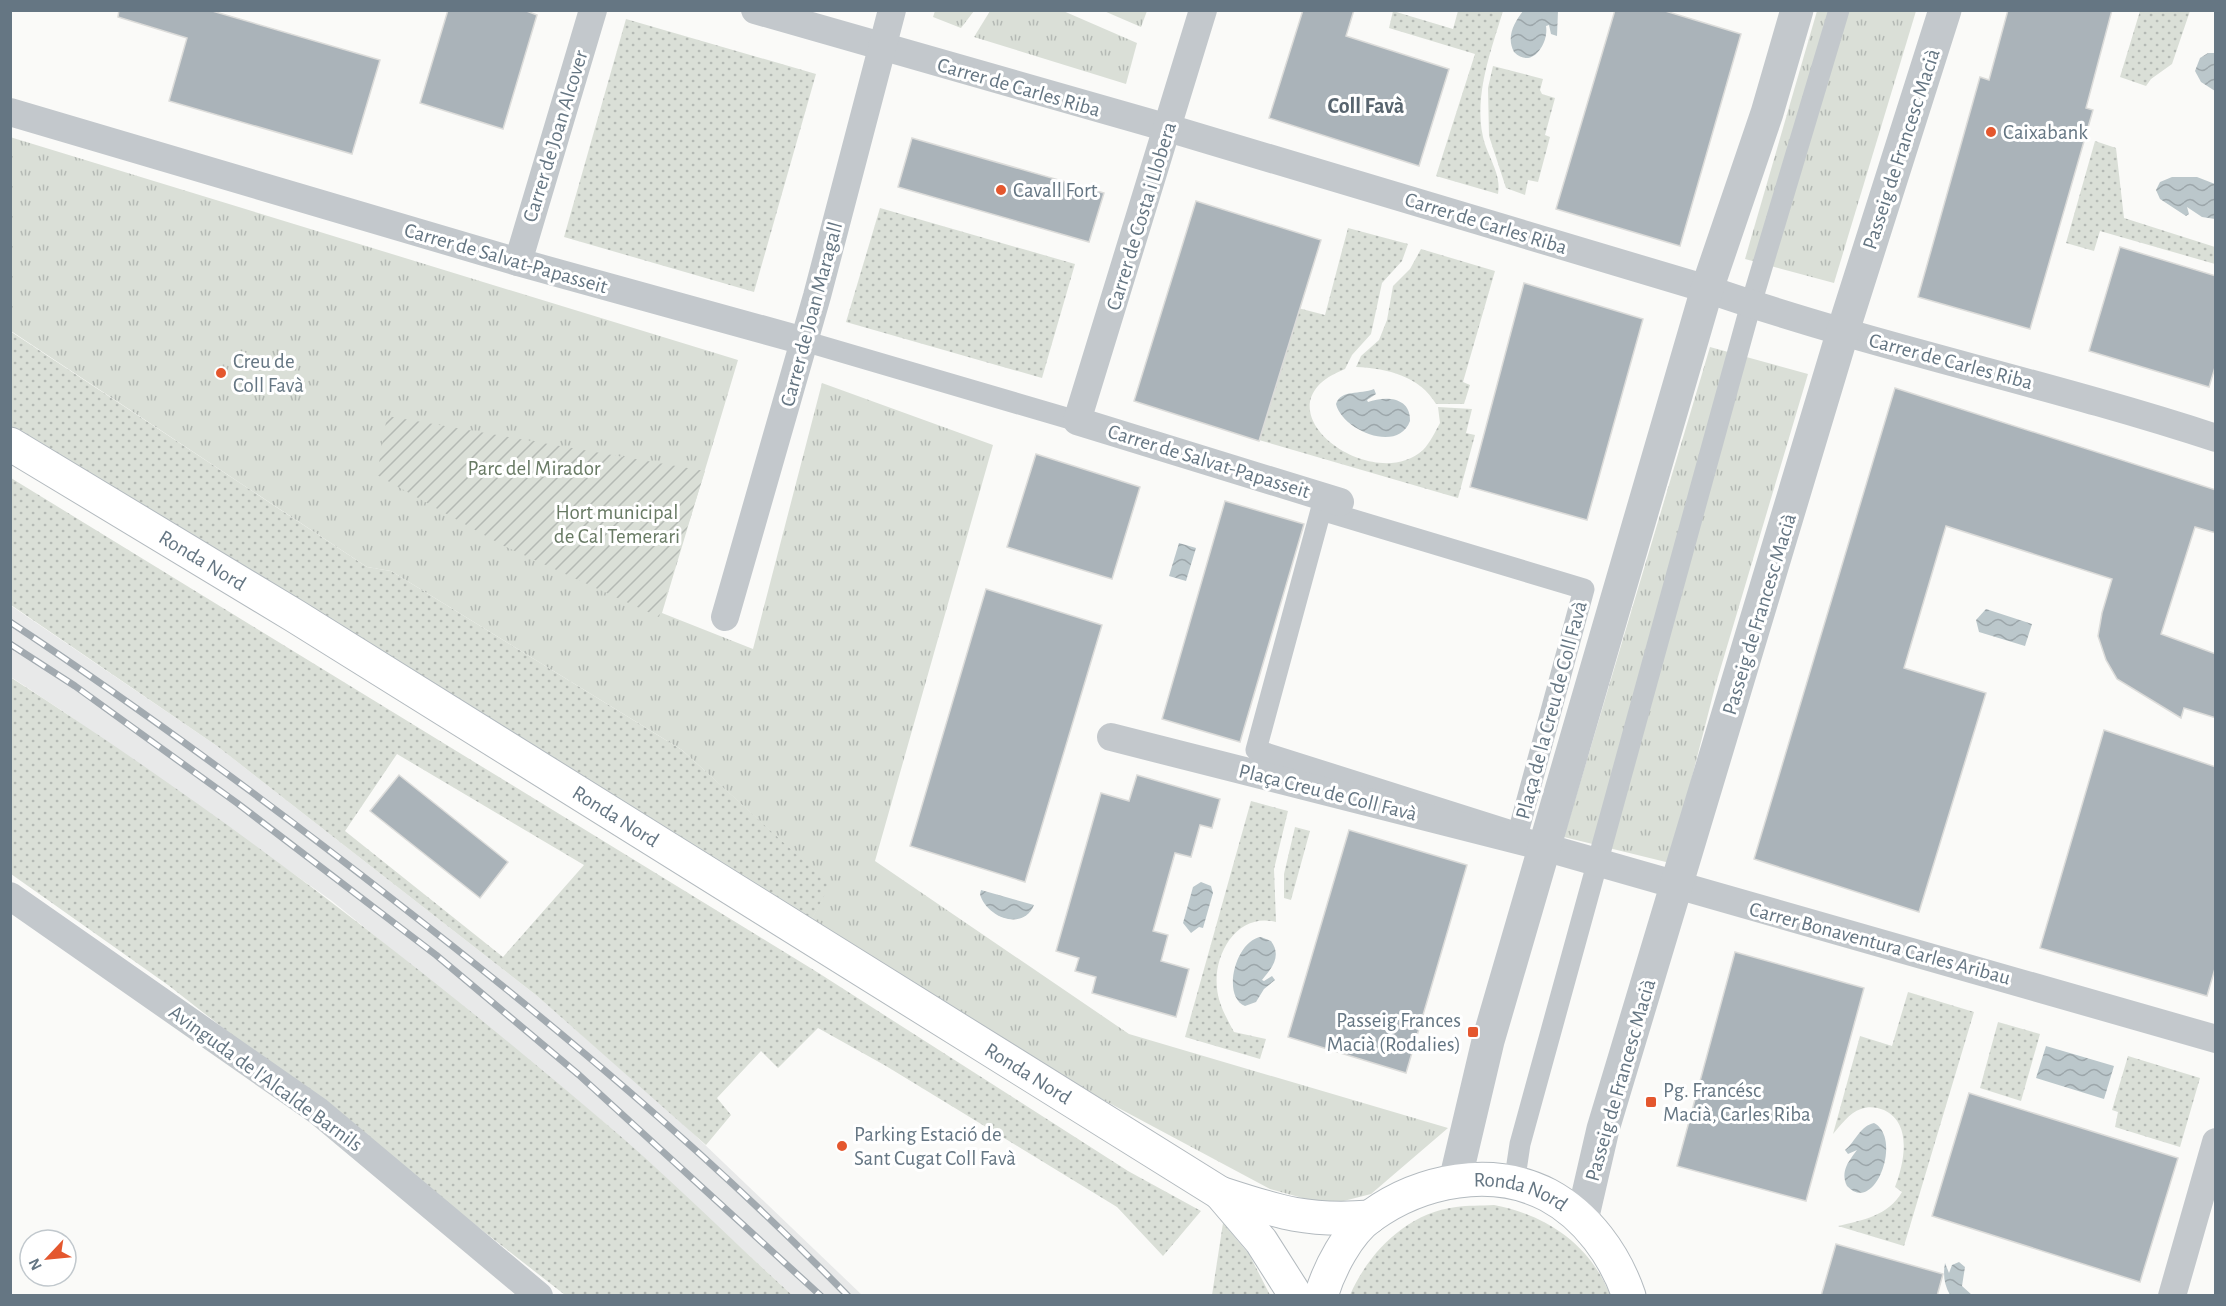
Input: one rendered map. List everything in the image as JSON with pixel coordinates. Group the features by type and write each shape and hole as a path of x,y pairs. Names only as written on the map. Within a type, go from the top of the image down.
{"main road":[{"name":"Ronda Nord","path":"10,444 325,634 1220,1193 1285,1214 1323,1219 1370,1217"},
{"name":"Ronda Nord","path":"1321,1296 1332,1266 1370,1217 1401,1198 1455,1181 1472,1179 1514,1184 1550,1196 1582,1220 1607,1248 1629,1296"},
{"name":"Ronda Nord","path":"1220,1193 1261,1241 1296,1296"}],"street":[{"name":"Carrer de Joan Alcover","path":"518,262 593,10"},
{"name":"Carrer de Carles Riba","path":"755,10 881,48 1168,128 1707,289 1750,304 2144,415 2216,438"},
{"name":"Carrer de Joan Maragall","path":"725,617 804,341 892,10"},
{"name":"Carrer de Costa i Llobera","path":"1077,421 1203,10"},
{"path":"1455,1181 1488,1041 1544,847 1707,289 1767,113 1797,10"},
{"path":"1514,1184 1520,1144 1750,304 1839,10"},
{"name":"Passeig de Francesc Macià","path":"1582,1220 1603,1129 1843,331 1945,10"},
{"name":"Carrer de Salvat-Papasseit","path":"10,112 518,262 1003,398 1331,506"},
{"name":"Plaça de la Creu de Coll Favà","path":"1331,506 1584,589 1518,833 1256,750 1331,506"},
{"name":"Plaça Creu de Coll Favà","path":"1112,737 1544,847"},
{"name":"Carrer Bonaventura Carles Aribau","path":"1544,847 2216,1039"},
{"name":"Avinguda de l'Alcalde Barnils","path":"10,896 318,1111 539,1296"},
{"path":"2172,1296 2216,1142"}],"shaded area":[{"path":"10,605 217,746 536,995 679,1120 862,1295 792,1295 605,1123 332,901 11,677"}],"green space":[{"path":"935,10 974,11 961,28 933,17"},
{"path":"1061,10 1137,43 1126,84 974,37 990,11"},
{"path":"1104,11 1147,11 1141,27"},
{"path":"1393,11 1453,29 1458,11 1503,11 1485,73 1481,105 1483,137 1498,179 1498,194 1436,176 1475,54 1389,28"},
{"path":"1817,11 1916,11 1834,283 1745,259"},
{"path":"2140,11 2190,11 2172,64 2151,79 2146,86 2120,77"},
{"path":"626,19 816,74 754,292 564,237"},
{"path":"1493,66 1543,79 1540,90 1542,94 1555,98 1545,135 1550,137 1538,182 1528,180 1525,195 1506,188 1489,136 1488,88"},
{"name":"Parc del Mirador","path":"10,137 738,360 662,613 753,649 822,383 993,445 875,861 1129,1034 1448,1128 1371,1194 1328,1205 1270,1189 866,973 803,935 830,885 682,750 391,571 367,567 11,331"},
{"path":"2095,141 2116,148 2124,218 2215,247 2215,264 2100,231 2094,251 2066,243"},
{"path":"880,208 1075,264 1042,378 846,322"},
{"path":"1348,228 1408,244 1402,261 1382,283 1371,334 1352,355 1345,369 1319,385 1310,404 1314,423 1329,441 1350,455 1376,462 1401,462 1423,450 1428,444 1440,423 1438,407 1472,409 1466,433 1475,435 1458,498 1259,440 1298,308 1325,315"},
{"path":"1421,249 1495,271 1463,382 1470,385 1464,404 1436,404 1429,394 1412,380 1379,369 1356,367 1361,356 1379,340 1387,320 1393,286 1410,269"},
{"path":"10,331 367,567 391,571 682,750 831,885 803,935 11,444"},
{"path":"1710,347 1808,374 1715,687 1670,863 1564,837"},
{"name":"Hort municipal de Cal Temerari","path":"387,416 705,471 659,617 502,545 377,475"},
{"path":"11,478 817,972 1128,1171 1201,1211 1163,1256 1117,1207 886,1066 818,1028 778,1068 761,1051 717,1098 731,1115 706,1145 536,995 217,746 11,605","holes":["397,754 584,865 503,957 345,831"]},
{"path":"10,677 88,728 240,834 388,946 604,1122 792,1295 565,1295 168,985 11,874"},
{"path":"1251,801 1288,811 1274,869 1276,922 1250,923 1231,938 1219,962 1217,988 1221,1005 1234,1032 1266,1039 1260,1059 1185,1037"},
{"path":"1295,827 1310,831 1291,900 1284,898 1284,874"},
{"path":"1908,992 1974,1012 1904,1246 1838,1226 1866,1219 1882,1212 1890,1207 1902,1192 1895,1187 1904,1145 1899,1125 1893,1116 1884,1110 1867,1107 1853,1113 1833,1134 1860,1036 1892,1046"},
{"path":"1998,1022 2040,1034 2021,1101 1980,1088"},
{"path":"2128,1056 2200,1078 2180,1147 2115,1127 2118,1112 2112,1110"},
{"path":"1494,1205 1531,1216 1564,1235 1591,1261 1610,1295 1350,1295 1358,1279 1379,1250 1406,1226 1438,1211 1461,1206"},
{"path":"1223,1223 1249,1254 1270,1295 1212,1295"}],"water":[{"path":"1523,11 1558,11 1557,36 1551,34 1549,25 1546,26 1542,46 1533,56 1527,58 1514,52 1511,41 1514,25"},
{"path":"2208,53 2215,53 2215,91 2201,82 2195,71 2200,58"},
{"path":"2172,177 2197,177 2215,184 2215,219 2202,217 2187,207 2189,214 2186,216 2160,199 2156,190 2160,182"},
{"path":"1374,389 1376,394 1367,400 1368,402 1389,399 1401,402 1406,407 1410,421 1404,431 1394,436 1371,435 1359,430 1340,414 1336,404 1342,396"},
{"path":"1179,543 1196,548 1186,581 1169,576"},
{"path":"1986,609 2032,624 2025,646 1979,632 1976,620"},
{"path":"1201,882 1211,886 1213,893 1203,928 1199,927 1191,933 1183,923 1193,887"},
{"path":"981,890 1034,905 1022,918 1005,918 989,909 980,894"},
{"path":"1261,937 1271,941 1276,952 1272,966 1262,980 1272,976 1275,980 1264,989 1256,1002 1245,1006 1238,1000 1234,991 1235,969 1245,948 1252,940"},
{"path":"2046,1046 2114,1066 2104,1099 2036,1078"},
{"path":"1874,1123 1882,1131 1886,1143 1886,1157 1875,1183 1867,1191 1857,1193 1847,1186 1844,1176 1846,1166 1857,1150 1848,1154 1845,1150 1862,1130"},
{"path":"1959,1262 1965,1267 1962,1286 1972,1295 1950,1295 1946,1287 1945,1263 1949,1273 1952,1265"}],"building":[{"path":"119,10 209,10 380,60 352,154 169,101 187,38 118,17"},
{"path":"448,10 524,10 537,15 503,129 420,103"},
{"path":"1303,10 1354,10 1346,36 1449,69 1419,166 1269,118"},
{"path":"1615,10 1662,10 1741,34 1680,246 1556,209"},
{"path":"2008,10 2112,10 2086,108 2093,110 2030,329 1918,297 1980,77 1989,80"},
{"name":"Cavall Fort","path":"912,138 1104,193 1089,242 898,187"},
{"path":"1196,201 1321,240 1259,441 1134,401"},
{"path":"2120,247 2216,276 2216,364 2209,387 2089,351"},
{"path":"1524,283 1643,319 1587,520 1470,487"},
{"path":"1895,388 2216,490 2216,533 2195,527 2161,634 2216,654 2216,718 2184,708 2181,718 2117,679 2106,660 2098,636 2112,579 1946,526 1904,668 1986,693 1919,912 1754,859"},
{"path":"1036,454 1140,487 1112,579 1007,547"},
{"path":"1225,501 1304,524 1240,742 1162,719"},
{"path":"986,589 1102,625 1025,882 910,846"},
{"path":"2104,730 2216,767 2216,965 2207,996 2040,948"},
{"path":"399,775 508,862 480,898 370,811"},
{"path":"1137,775 1220,799 1212,828 1200,825 1191,857 1175,853 1153,931 1168,935 1161,961 1189,969 1176,1017 1092,993 1096,977 1075,971 1079,958 1056,951 1101,793 1129,801"},
{"path":"1349,830 1467,865 1406,1073 1288,1037"},
{"path":"1735,952 1864,988 1806,1201 1677,1166"},
{"path":"1969,1093 2178,1158 2140,1282 1932,1216"},
{"path":"1836,1244 1943,1274 1937,1296 1821,1296"}],"railway":[{"path":"10,622 110,690 256,795 516,997 574,1044 686,1142 795,1243 848,1296"},
{"path":"10,644 75,686 237,803 436,955 579,1075 821,1296"}],"place":[{"name":"Caixabank","path":"1991,132"},
{"name":"Cavall Fort","path":"1001,190"},
{"name":"Creu de Coll Favà","path":"221,373"},
{"name":"Passeig Frances Macià (Rodalies)","path":"1473,1032"},
{"name":"Pg. Francésc Macià, Carles Riba","path":"1651,1102"},
{"name":"Parking Estació de Sant Cugat Coll Favà","path":"842,1146"}],"district":[{"name":"Coll Favà","path":"1366,105"}]}
